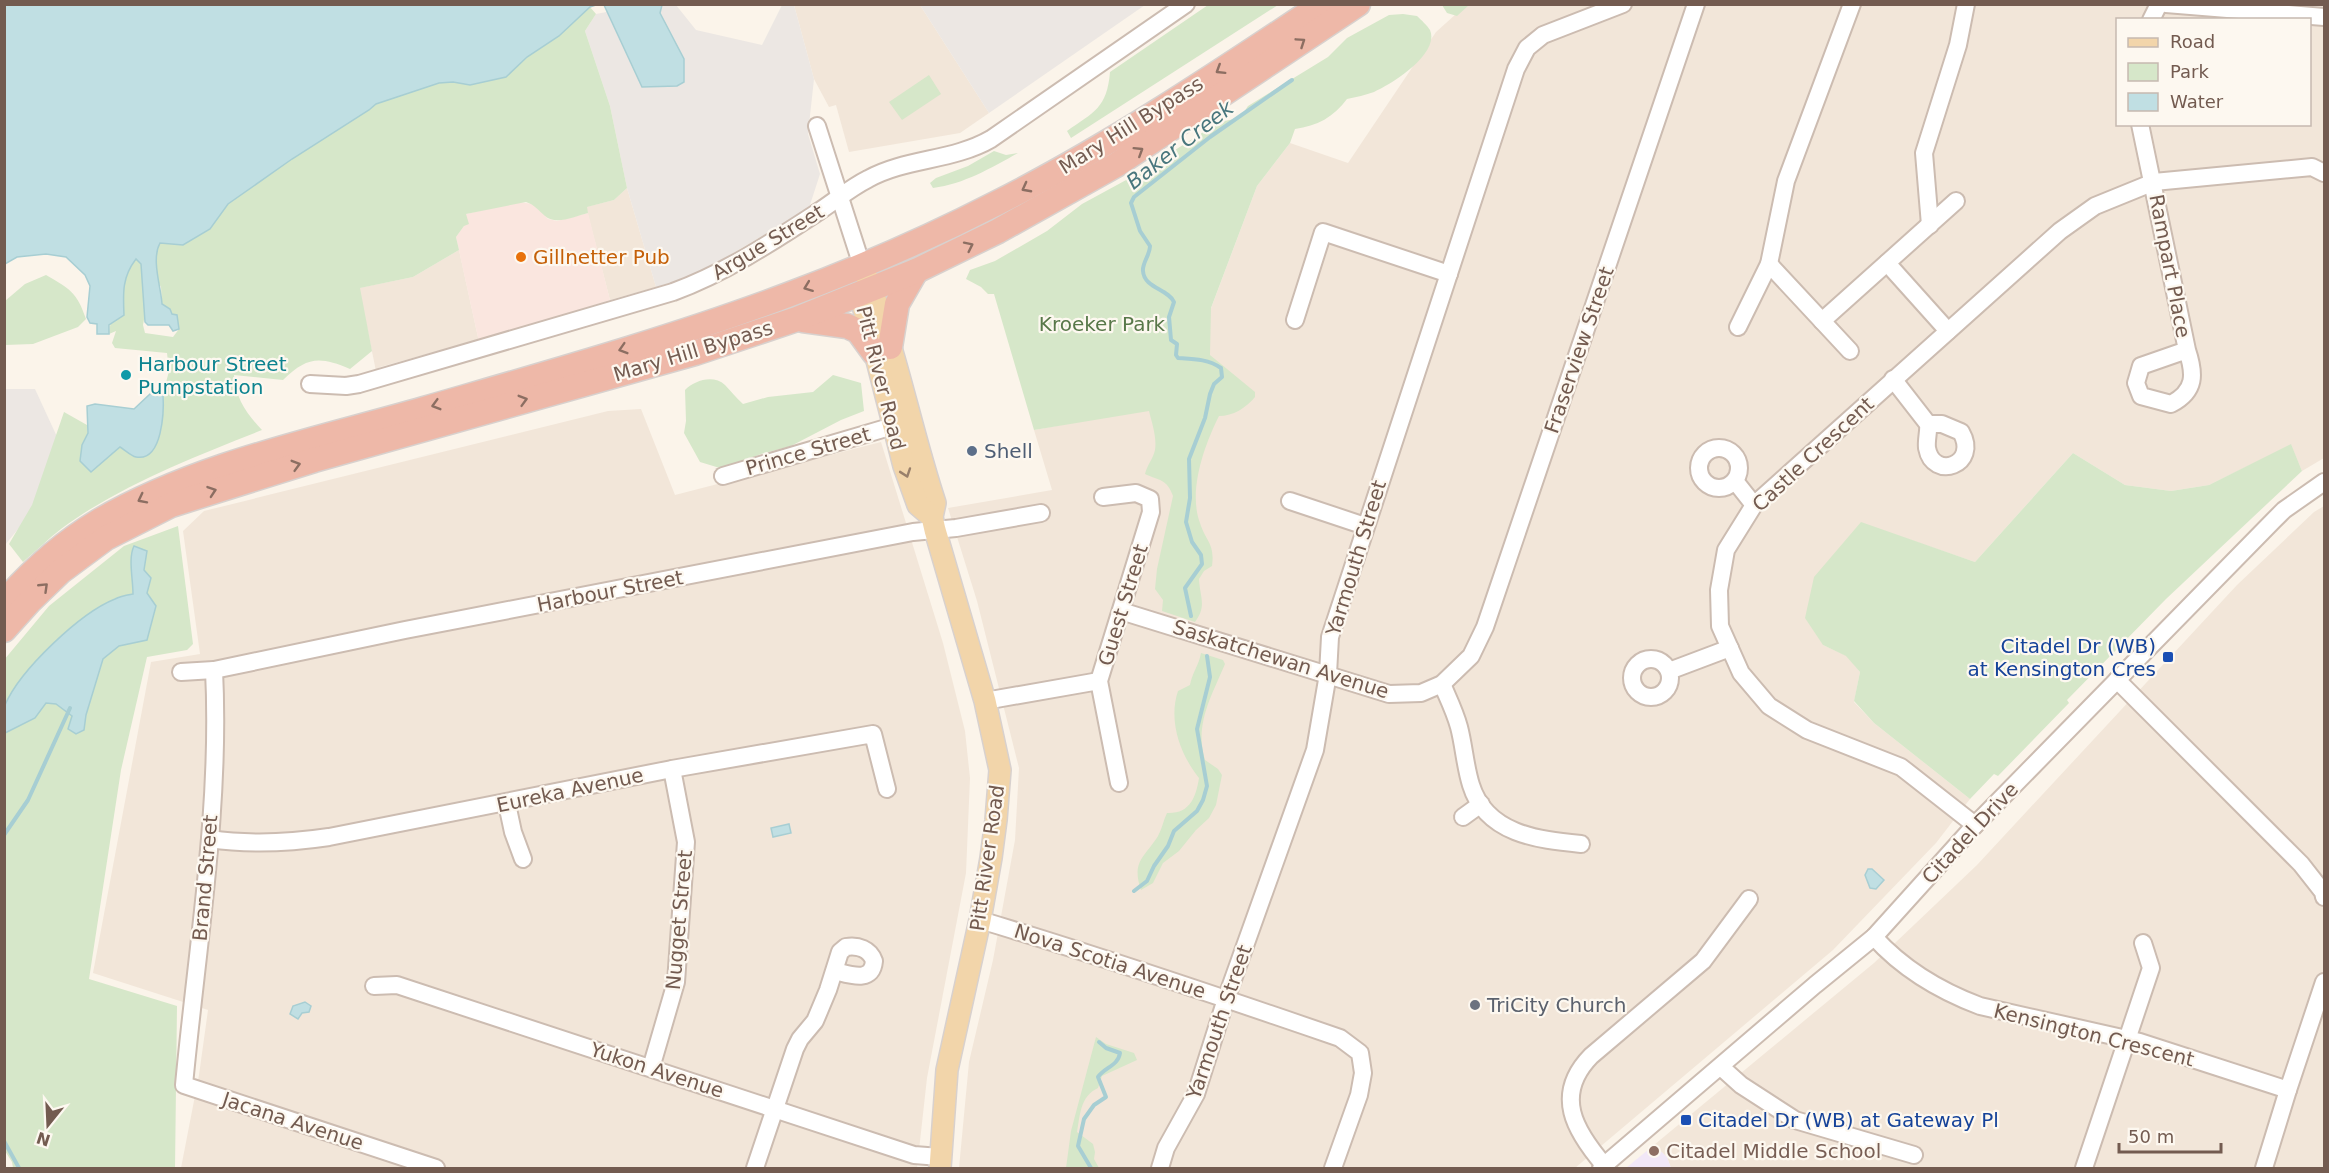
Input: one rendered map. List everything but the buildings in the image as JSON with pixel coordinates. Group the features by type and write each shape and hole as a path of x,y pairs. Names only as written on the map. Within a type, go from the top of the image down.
{"highway":[{"name":"Mary Hill Bypass","path":"4,602 48,558 97,522 161,489 236,463 448,402 731,315 862,266 997,203 1061,169 1322,4"},
{"name":"Mary Hill Bypass","path":"4,630 60,572 106,538 171,505 314,460 695,353 797,320 916,271 998,231 1116,165 1358,4"},
{"path":"797,320 827,321 847,326 882,350 897,304 916,271"}],"main road":[{"name":"Pitt River Road","path":"862,266 866,292 882,350 915,435 935,503 933,523 985,701 1000,770 996,820 980,920 947,1070 940,1163"},
{"name":"Pitt River Road","path":"882,350 893,426 904,466 918,506 933,523"},
{"path":"893,426 915,435"}],"street":[{"name":"Argue Street","path":"310,384 345,386 359,384 673,292 730,267 858,185 881,173 960,153 991,140 1186,4"},
{"name":"Yarmouth Street","path":"1160,1168 1166,1148 1196,1094 1226,999 1315,750 1328,674 1330,637 1516,69 1527,48 1543,35 1623,4"},
{"name":"Fraserview Street","path":"1442,684 1471,656 1485,627 1696,4"},
{"path":"1738,327 1769,264 1786,182 1852,4"},
{"path":"1930,225 1924,153 1959,45 1966,4"},
{"path":"2152,18 2159,4"},
{"path":"2166,4 2325,17"},
{"name":"Pitt River Road","path":"817,126 862,266"},
{"name":"Rampart Place","path":"2140,126 2154,182 2187,350"},
{"name":"Castle Crescent","path":"1975,825 1901,767 1807,730 1769,706 1741,673 1720,626 1721,580 1726,550 1754,505 2060,231 2095,206 2154,182 2312,168 2325,173"},
{"path":"1822,321 1956,201"},
{"path":"1295,320 1323,232 1449,274"},
{"path":"1769,264 1850,351"},
{"path":"1887,264 1948,331"},
{"path":"1893,380 1928,424"},
{"name":"Prince Street","path":"723,476 893,426"},
{"path":"1735,481 1754,505"},
{"name":"Citadel Drive","path":"1603,1167 1874,937 1975,825 2284,510 2325,482"},
{"name":"Guest Street","path":"1103,497 1136,493 1150,499 1151,512 1099,681 1119,783"},
{"path":"1290,501 1365,526"},
{"name":"Harbour Street","path":"181,672 214,670 405,630 913,532 933,523 962,528 1041,513"},
{"name":"Saskatchewan Avenue","path":"1121,611 1389,694 1421,693 1442,684"},
{"path":"1669,671 1730,648"},
{"name":"Brand Street","path":"184,1085 210,839 216,719 214,670"},
{"path":"2116,680 2301,864 2325,897"},
{"path":"985,701 1099,681"},
{"path":"1442,684 1459,725 1471,787 1486,813 1510,830 1540,841 1581,844"},
{"name":"Eureka Avenue","path":"210,839 232,843 290,843 507,804 672,769 873,734 887,789"},
{"name":"Nugget Street","path":"651,1068 676,982 686,842 672,769"},
{"path":"507,804 513,832 523,859"},
{"path":"1463,817 1481,804"},
{"path":"1603,1167 1574,1122 1571,1096 1579,1071 1591,1056 1703,961 1749,899"},
{"name":"Nova Scotia Avenue","path":"980,920 1112,960 1340,1038 1360,1053 1363,1073 1359,1095 1333,1168"},
{"name":"Kensington Crescent","path":"1874,937 1891,956 1938,987 1980,1006 2127,1039 2288,1090"},
{"path":"2084,1168 2151,968 2143,944"},
{"path":"755,1168 795,1049 815,1021 835,971"},
{"path":"2264,1168 2325,982"},
{"name":"Yukon Avenue","path":"374,986 397,985 940,1163"},
{"path":"1721,1067 1741,1085 1795,1120 1914,1155"},
{"name":"Jacana Avenue","path":"184,1085 436,1168"}],"shaded area":[{"path":"643,5 676,5 696,30 762,45 782,5 794,5 814,79 808,134 820,174 809,208 708,268 656,287 627,188 610,106 585,31 596,14"},
{"path":"794,5 920,5 989,113 960,133 849,152 836,105 829,107 814,79"},
{"path":"920,5 1145,5 989,113"},
{"path":"1466,5 2324,5 2324,458 2302,471 2291,445 2209,485 2171,491 2125,485 2073,453 1975,562 1861,523 1842,546 1823,645 1847,656 1860,672 1854,702 1874,723 1970,799 1936,843 1833,950 1575,1168 959,1168 969,1062 993,960 1015,840 1019,768 977,601 948,508 1052,490 1034,430 1175,404 1257,186 1290,143 1348,163 1436,32"},
{"path":"627,188 656,287 610,300 586,207 614,200"},
{"path":"516,202 534,204 548,219 557,221 588,213 610,300 479,342 456,237 464,226 466,214"},
{"path":"459,250 479,342 380,367 376,371 359,288 413,277"},
{"path":"5,389 35,389 70,465 5,545"},
{"path":"641,409 675,495 881,442 943,643 965,731 970,778 966,873 927,1078 917,1168 181,1168 199,1075 208,1010 93,973 151,662 200,654 183,531 204,511 608,411"},
{"path":"2324,506 2324,1168 1671,1168 1667,1157 1654,1145 1874,963 1977,865 2237,585 2314,512"},
{"name":"Citadel Middle School","path":"1654,1145 1667,1157 1671,1168 1626,1168"}],"green space":[{"path":"1208,5 1278,5 1071,138 1067,131 1098,108 1106,94 1110,72"},
{"path":"1442,5 1469,5 1457,16 1447,13"},
{"path":"590,7 596,14 585,31 610,106 627,188 614,200 587,207 588,213 560,220 549,219 526,202 466,214 469,224 464,226 456,237 459,250 413,277 360,288 372,351 350,369 330,362 314,361 299,367 283,380 234,375 243,405 262,430 133,485 61,529 23,562 9,544 32,505 64,412 87,425 88,433 82,445 91,472 120,447 134,456 164,406 163,394 169,371 167,353 115,348 112,343 116,331 109,334 115,291 143,241 145,314 143,325 145,333 173,337 179,329 170,309 162,304 161,287 157,280 155,241 137,208"},
{"name":"Kroeker Park","path":"1389,15 1417,16 1430,30 1431,39 1428,49 1421,58 1402,75 1382,88 1347,99 1324,120 1311,126 1295,129 1290,143 1257,186 1211,308 1210,355 1255,392 1255,397 1239,411 1219,416 1199,469 1197,510 1213,558 1212,566 1204,571 1199,579 1202,602 1199,616 1195,622 1162,611 1163,600 1155,589 1157,569 1173,496 1165,483 1145,474 1155,445 1149,411 1034,430 994,294 988,294 981,287 966,279 970,270 995,261 1047,231 1082,204 1139,173 1219,122 1240,118 1248,106 1328,57 1347,38"},
{"path":"929,75 941,94 902,120 889,102"},
{"path":"994,151 1006,155 1018,153 977,175 956,183 933,188 930,183 936,178 968,166"},
{"path":"46,275 72,292 86,319 78,327 33,344 5,345 5,301 25,284"},
{"path":"833,375 861,383 864,411 841,420 791,446 761,454 723,469 700,462 684,433 685,390 698,382 709,379 720,382 743,404 768,397 813,392"},
{"path":"2291,444 2302,471 2166,599 2067,700 2069,703 1998,776 1994,774 1970,799 1874,723 1854,701 1860,672 1846,656 1823,645 1805,618 1814,577 1861,522 1975,562 2073,453 2125,485 2171,491 2209,485"},
{"path":"178,526 193,644 187,650 147,657 121,770 89,979 177,1006 175,1168 13,1168 5,1151 4,660 49,606 124,546"},
{"path":"1201,653 1223,660 1225,664 1206,710 1202,735 1205,760 1218,769 1222,775 1216,805 1209,818 1179,851 1163,863 1153,883 1141,890 1138,872 1141,860 1158,836 1167,813 1175,813 1186,807 1194,798 1198,785 1199,778 1181,748 1174,714 1178,691 1190,685"},
{"path":"1096,1037 1106,1044 1134,1053 1137,1060 1102,1076 1098,1088 1084,1101 1077,1132 1093,1144 1094,1159 1099,1168 1066,1168 1071,1131"}],"water":[{"path":"5,4 596,5 590,7 559,36 527,57 506,77 470,85 453,82 439,83 376,104 228,204 210,229 183,245 160,243 156,265 162,304 170,309 172,314 177,315 179,329 173,331 169,325 148,325 145,322 141,264 136,259 126,279 124,315 109,325 109,334 97,334 97,324 90,323 87,317 90,286 85,275 66,257 46,254 17,257 5,264"},
{"path":"604,5 662,5 660,13 684,59 684,82 677,86 642,87"},
{"path":"150,394 163,394 160,433 152,452 136,457 120,447 91,472 80,461 82,445 88,433 87,406 95,404 134,409"},
{"path":"134,546 147,551 144,570 151,578 147,593 156,606 147,640 119,646 103,659 86,715 84,730 76,734 68,729 72,716 56,704 46,703 35,718 5,733 3,715 5,705 37,660 69,629 101,606 117,598 133,594 131,563"},
{"path":"789,824 791,833 773,837 771,828"},
{"path":"1868,869 1872,869 1884,880 1876,889 1870,888 1865,875"},
{"path":"305,1002 311,1006 309,1012 302,1013 298,1019 290,1014 293,1006"}],"waterway":[{"name":"Baker Creek","path":"1191,616 1185,588 1202,564 1201,555 1192,542 1186,522 1190,498 1189,459 1205,418 1214,384 1222,377 1221,368 1206,361 1178,358 1176,355 1177,344 1171,340 1169,317 1174,302 1144,277 1143,268 1150,246 1140,231 1131,203 1134,197 1210,137 1292,80"},
{"name":"Baker Creek","path":"1134,891 1147,881 1168,846 1174,831 1197,811 1203,800 1207,786 1197,729 1210,677 1207,656"},
{"path":"4,835 28,800 70,708"},
{"name":"Baker Creek","path":"1091,1168 1078,1146 1084,1119 1094,1105 1106,1097 1098,1077 1117,1061 1120,1053 1106,1048 1099,1042"},
{"path":"4,1141 19,1168"}],"place":[{"name":"Gillnetter Pub","path":"521,257"},
{"name":"Harbour Street Pumpstation","path":"126,375"},
{"name":"Shell","path":"972,451"},
{"name":"Citadel Dr (WB) at Kensington Cres","path":"2168,657"},
{"name":"TriCity Church","path":"1475,1005"},
{"name":"Citadel Dr (WB) at Gateway Pl","path":"1686,1120"},
{"name":"Citadel Middle School","path":"1654,1151"}]}
